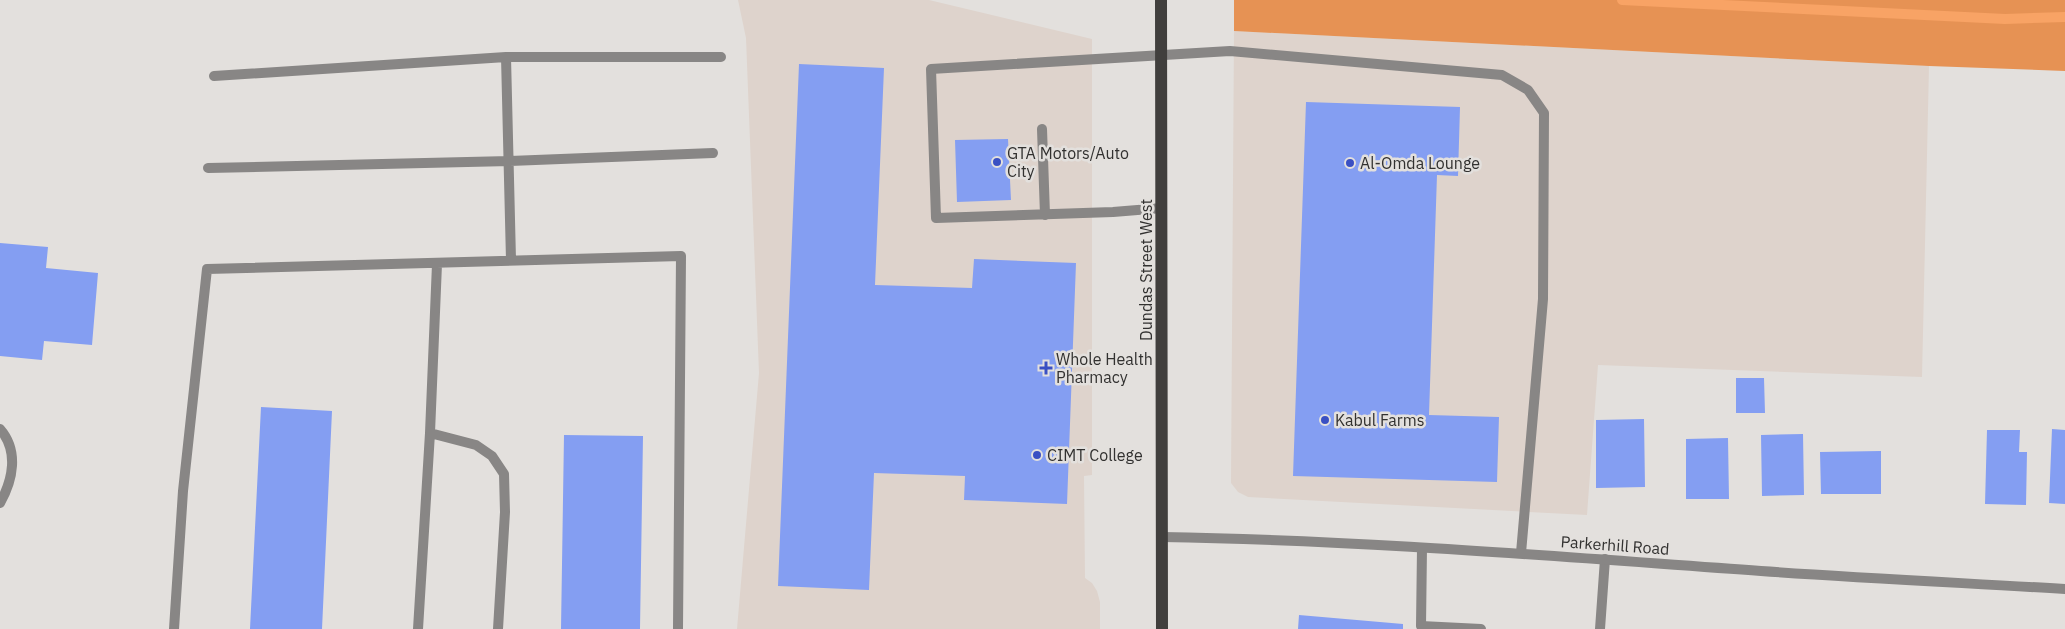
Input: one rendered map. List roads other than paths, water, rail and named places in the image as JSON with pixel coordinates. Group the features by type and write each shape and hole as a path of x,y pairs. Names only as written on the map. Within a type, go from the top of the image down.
{"main road":[{"name":"Dundas Street West","path":"1161,0 1162,629"}],"street":[{"path":"1162,208 1045,215 936,218 931,69 1230,51 1502,75 1528,90 1544,113 1543,299 1521,553"},
{"path":"214,76 506,57 721,56"},
{"path":"506,57 511,260"},
{"path":"1042,129 1045,215"},
{"path":"208,168 510,161 714,153"},
{"path":"174,629 183,492 207,269 681,256 678,629"},
{"path":"418,629 430,433 437,264"},
{"path":"0,429 11,450 13,469 9,488 0,503"},
{"path":"430,433 476,445 492,456 504,474 506,512 498,629"},
{"name":"Parkerhill Road","path":"1162,537 1236,538 1521,553 2065,589"},
{"path":"1422,548 1421,626 1481,629"},
{"path":"1600,629 1605,559"}],"waterway":[{"path":"1622,0 2005,19 2065,17"}],"place":[{"name":"GTA Motors/Auto City","path":"997,162"},
{"name":"Al-Omda Lounge","path":"1350,163"},
{"name":"Whole Health Pharmacy","path":"1046,368"},
{"name":"Kabul Farms","path":"1325,420"},
{"name":"CIMT College","path":"1037,455"}]}
